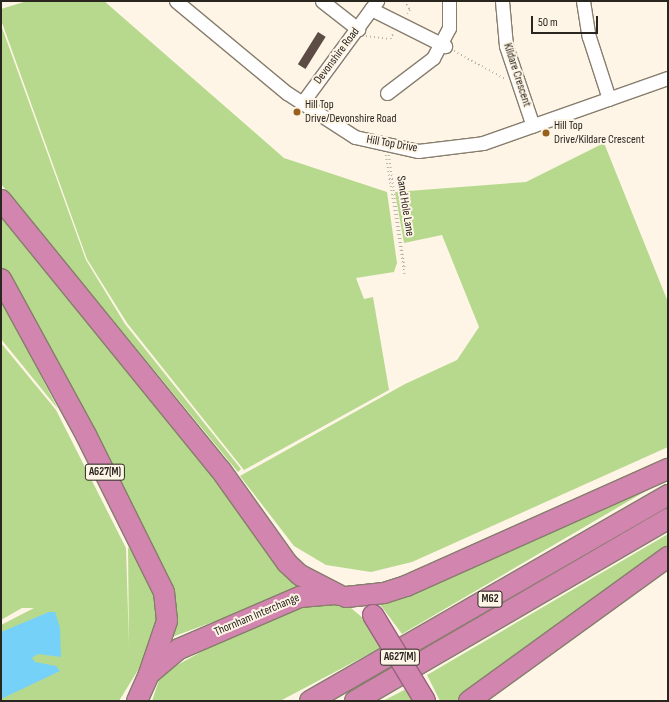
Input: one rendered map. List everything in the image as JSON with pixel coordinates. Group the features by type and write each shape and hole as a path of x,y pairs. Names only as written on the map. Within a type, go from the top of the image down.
{"highway":[{"name":"A627(M)","path":"1,200 205,451 287,564 300,575 343,596"},
{"name":"A627(M)","path":"1,279 83,428 162,587 166,621 139,692"},
{"path":"343,596 384,593 406,586 668,468"},
{"name":"M62","path":"310,701 668,495"},
{"name":"M62","path":"354,701 668,520"},
{"path":"469,701 668,557"},
{"name":"Thornham Interchange","path":"139,692 179,649 300,597 320,593 343,596 373,615 425,701"}],"street":[{"name":"Hill Top Drive","path":"176,1 302,103 355,137 418,151 483,143 668,78"},
{"path":"322,1 356,31"},
{"path":"387,93 433,58 443,45 449,28 449,1"},
{"name":"Kildare Crescent","path":"502,1 506,46 533,126"},
{"path":"583,1 589,37 609,99"},
{"name":"Devonshire Road","path":"302,103 374,5 398,24 443,45"}],"path":[{"path":"356,31 390,39 398,24"},
{"path":"443,45 520,87"},
{"path":"388,144 405,276"},
{"name":"Sand Hole Lane","path":"388,144 388,159 405,269"}],"green space":[{"path":"27,1 104,1 284,158 387,192 397,263 394,272 356,278 364,299 373,297 389,390 244,470 127,323 87,259 1,20 1,9"},
{"path":"1,25 86,260 125,324 241,469 238,472 1,184"},
{"path":"604,143 668,302 668,447 412,562 371,572 326,565 294,546 240,476 405,384 457,360 479,327 442,235 404,243 395,192 526,182"},
{"path":"1,212 307,587 172,637 177,616 170,579 1,266"},
{"path":"1,301 12,320 58,409 1,339"},
{"path":"1,343 56,410 126,548 129,645 128,547 139,560 157,602 157,626 146,657 119,701 1,701 1,625 34,608 22,608 1,620"},
{"path":"668,478 402,634 376,599"},
{"path":"668,534 668,549 464,701 440,701 427,675"},
{"path":"318,601 351,608 376,629 384,646 280,701 152,701 161,674 221,641"},
{"path":"406,689 412,701 383,701"}],"water":[{"path":"49,612 55,612 60,628 61,657 38,654 32,658 35,662 56,666 60,671 1,699 1,632"}],"building":[{"path":"318,32 326,37 305,69 298,64"}],"place":[{"name":"Hill Top Drive/Devonshire Road","path":"297,112"},
{"name":"Hill Top Drive/Kildare Crescent","path":"546,133"}]}
